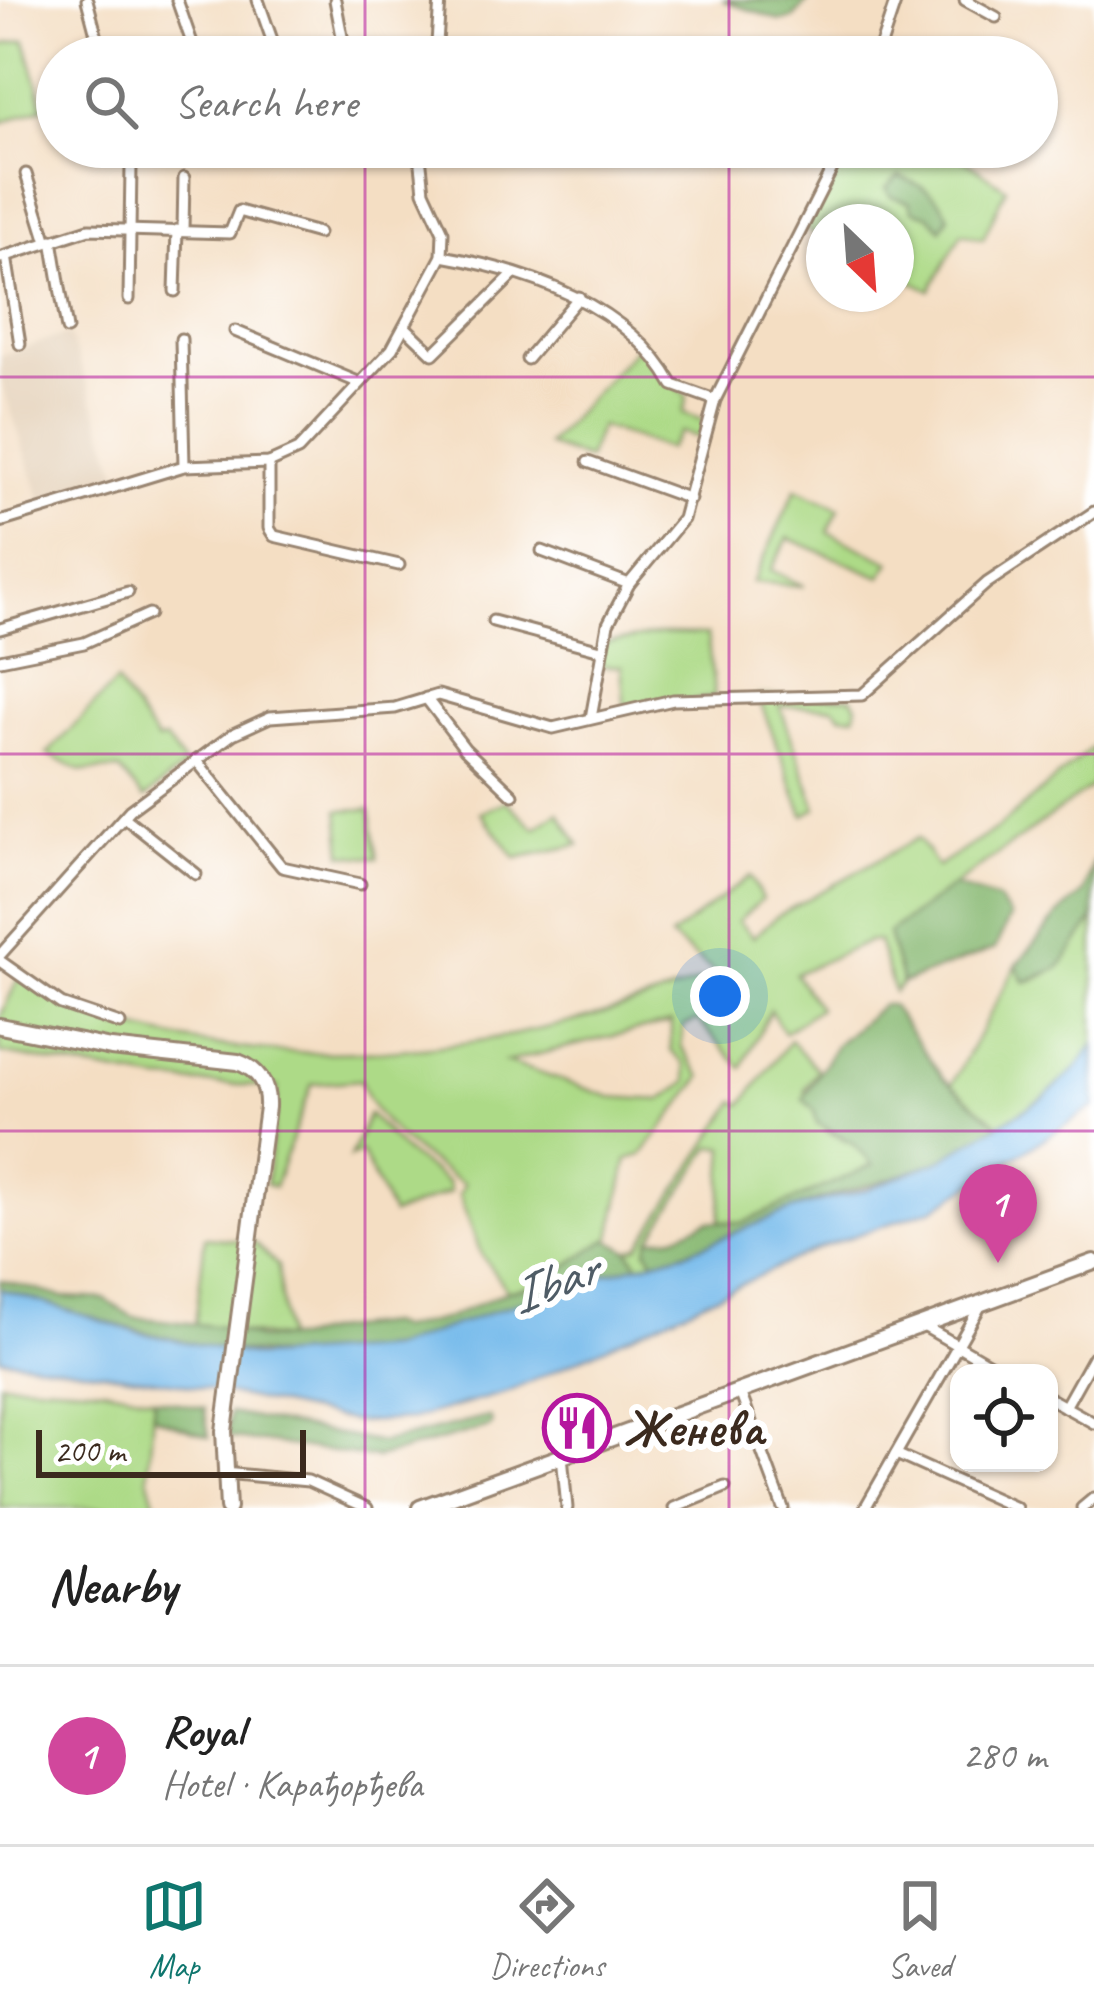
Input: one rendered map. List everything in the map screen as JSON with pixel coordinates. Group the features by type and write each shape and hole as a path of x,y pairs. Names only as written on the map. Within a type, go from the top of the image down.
{"street":[{"path":"87,0 96,36"},
{"path":"177,0 189,36"},
{"path":"258,0 271,36"},
{"path":"335,0 342,36"},
{"path":"437,36 440,0"},
{"path":"884,36 896,0"},
{"path":"965,0 996,17"},
{"path":"129,298 130,168"},
{"path":"0,522 184,466 268,463 298,450 406,328 442,256 443,232 418,168"},
{"path":"591,718 601,650 629,584 683,519 715,400 832,168"},
{"path":"26,174 49,241 67,329"},
{"path":"176,291 184,178"},
{"path":"20,344 3,257 82,230 230,233 240,211 319,232"},
{"path":"442,256 579,297 659,359 674,385 715,400"},
{"path":"406,328 433,354 513,275"},
{"path":"526,359 579,297"},
{"path":"236,331 361,383"},
{"path":"181,339 184,466"},
{"path":"588,462 690,499"},
{"path":"268,463 268,528 274,536 399,565"},
{"path":"120,1024 61,1004 0,958 124,817 233,734 281,713 363,711 426,698 466,699 553,728 673,700 862,695 987,583 1094,512"},
{"path":"542,551 629,584"},
{"path":"0,629 128,592"},
{"path":"0,660 85,643 149,614"},
{"path":"493,621 601,650"},
{"path":"426,698 466,748 513,795"},
{"path":"196,760 282,867 360,884"},
{"path":"124,817 196,874"},
{"path":"0,1027 243,1064 260,1077 267,1107 224,1431 228,1508"},
{"path":"421,1508 1094,1262"},
{"path":"865,1508 982,1304"},
{"path":"922,1325 990,1364"},
{"path":"1065,1407 1093,1357"},
{"path":"740,1392 783,1508"},
{"path":"1058,1403 1094,1423"},
{"path":"896,1454 1016,1508"},
{"path":"562,1456 567,1508"},
{"path":"224,1472 308,1480 367,1508"},
{"path":"674,1508 725,1487"},
{"path":"1082,1508 1094,1498"}],"shaded area":[{"path":"69,333 122,482 44,509 0,378 0,356"}],"green space":[{"path":"722,0 809,0 792,19 781,21"},
{"path":"25,40 36,79 36,110 0,123 0,45"},
{"path":"833,168 977,168 1006,188 983,239 962,233 930,290 914,282 914,204 815,204"},
{"path":"899,176 934,196 949,216 941,229 928,215 914,211 914,204 890,196 886,188"},
{"path":"640,343 687,397 683,413 706,421 701,438 681,432 668,449 600,426 587,459 547,445"},
{"path":"796,489 839,508 828,532 891,562 881,577 788,538 771,570 804,586 753,582"},
{"path":"662,634 707,635 715,697 625,711 621,666 597,666 603,644"},
{"path":"116,682 157,741 165,739 185,766 144,799 120,770 81,771 47,754"},
{"path":"758,696 852,697 857,705 855,716 841,715 834,707 780,706 817,808 804,815"},
{"path":"1094,746 1094,785 888,933 902,983 894,992 878,941 868,942 795,974 819,1008 784,1033 770,1010 742,1068 697,1020 683,1026 681,1046 702,1077 642,1155 628,1159 610,1241 539,1284 507,1291 481,1254 459,1194 464,1184 418,1153 389,1126 361,1080 312,1084 274,1187 266,1184 278,1087 159,1081 0,1053 0,1017 19,977 95,1015 179,1039 270,1051 365,1052 459,1044 552,1027 717,974 670,937 750,876 762,899 738,921 753,937 777,916 918,838 937,867 998,828","holes":["671,1022 671,1051 685,1064 688,1082 661,1100 611,1097 506,1062"]},
{"path":"506,801 535,828 559,812 579,845 516,858 481,813"},
{"path":"370,809 378,858 343,854 339,810"},
{"path":"1094,859 1094,919 1059,968 1025,982 1016,966 1058,915 1084,893"},
{"path":"953,886 998,900 1010,917 995,949 902,983 888,933"},
{"path":"1094,919 1094,1044 1088,1057 1067,1081 1039,1101 999,1125 992,1122 951,1086 1016,966 1025,982 1048,973"},
{"path":"882,1005 891,1005 943,1078 999,1125 926,1166 820,1199 654,1261 647,1249 650,1239 675,1236 708,1221 742,1223 873,1165 853,1143 817,1123 814,1110 803,1099 837,1044"},
{"path":"790,1040 818,1070 805,1089 828,1132 853,1143 874,1165 742,1223 720,1221 725,1147 711,1147 650,1239 647,1249 654,1261 639,1265 628,1250 639,1246 736,1101 742,1105"},
{"path":"369,1114 405,1152 448,1183 450,1192 392,1215 361,1152 350,1157"},
{"path":"205,1237 254,1242 278,1266 285,1339 195,1326"},
{"path":"607,1239 628,1250 639,1265 426,1338 348,1355 299,1356 196,1344 0,1289 0,1280 62,1297 104,1299 133,1317 223,1327 259,1339 295,1339 388,1324 399,1329 448,1318 507,1291 539,1284"},
{"path":"0,1382 104,1388 154,1398 148,1477 157,1508 0,1508"},
{"path":"154,1398 204,1408 209,1437 153,1416"},
{"path":"230,1413 381,1443 489,1417 492,1422 490,1427 376,1458 227,1437"}],"water":[{"path":"1094,1044 1094,1107 935,1208 821,1247 508,1392 412,1419 358,1422 179,1383 0,1358 0,1289 137,1332 259,1357 392,1348 569,1284 687,1252 793,1209 868,1189 937,1162 1043,1098 1078,1067"}],"place":[{"name":"Royal","path":"998,1263"},
{"name":"Женева","path":"577,1428"}],"water label":[{"name":"Ibar","path":"553,1282"}]}
